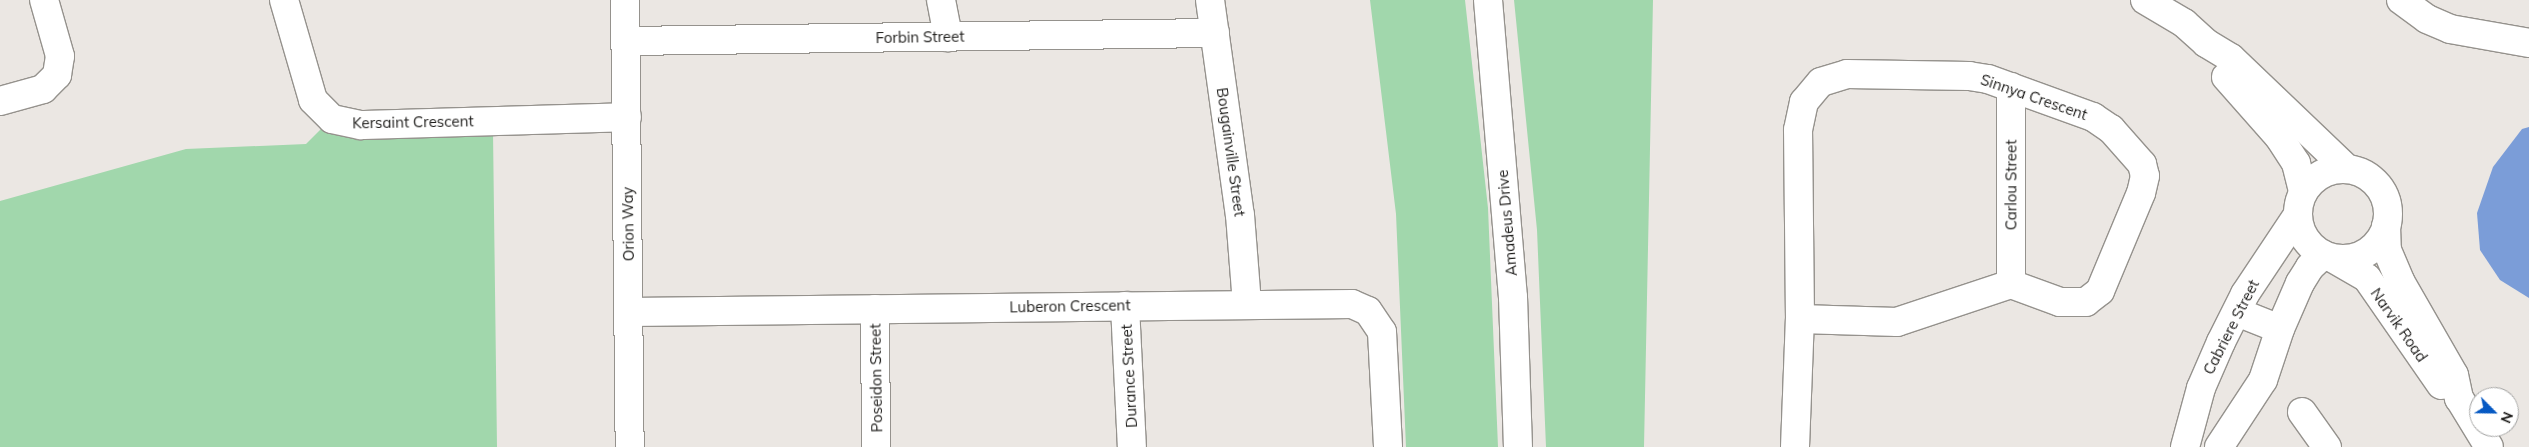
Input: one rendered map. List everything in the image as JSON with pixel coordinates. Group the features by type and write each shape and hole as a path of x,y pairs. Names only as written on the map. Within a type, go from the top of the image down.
{"street":[{"path":"0,101 43,89 57,75 60,56 44,0"},
{"name":"Kersaint Crescent","path":"284,0 308,86 320,110 332,119 361,124 627,117"},
{"name":"Orion Way","path":"625,0 630,447"},
{"path":"941,0 948,37"},
{"name":"Bougainville Street","path":"1210,0 1240,215 1247,304"},
{"name":"Amadeus Drive","path":"1488,0 1513,297 1518,447"},
{"path":"2145,0 2184,24 2206,43 2230,58 2346,168 2367,175 2382,190 2387,204 2386,226 2380,240 2363,255 2328,257 2310,266 2300,282 2280,329 2263,380 2219,447"},
{"path":"2401,0 2427,19 2450,29 2529,42"},
{"name":"Forbin Street","path":"626,41 1215,33"},
{"path":"2206,43 2219,69 2279,137 2296,162 2305,239 2328,257"},
{"name":"Sinnya Crescent","path":"1795,447 1800,319 1798,130 1802,107 1814,87 1835,76 1846,74 1969,76 2011,87 2088,114 2106,125 2133,150 2142,164 2145,176 2142,193 2096,295 2086,302 2072,304 2011,284"},
{"name":"Carlou Street","path":"2011,87 2011,284"},
{"path":"2300,204 2318,176 2346,168"},
{"name":"Cabriere Street","path":"2185,447 2201,388 2245,294 2300,204"},
{"name":"Narvik Road","path":"2386,226 2391,261 2454,375 2458,398"},
{"name":"Narvik Road","path":"2328,257 2367,278 2441,385 2458,398 2489,447"},
{"path":"1800,319 1897,322 2011,284"},
{"name":"Luberon Crescent","path":"629,312 1343,302 1368,311 1379,324 1384,340 1388,447"},
{"name":"Durance Street","path":"1125,306 1132,447"},
{"name":"Poseidon Street","path":"875,309 876,447"},
{"path":"2237,312 2280,329"},
{"path":"2302,412 2327,447"}],"green space":[{"path":"1370,0 1465,0 1488,208 1498,447 1406,447 1396,214"},
{"path":"1514,0 1653,0 1644,447 1546,447 1537,230"},
{"path":"323,127 493,132 497,447 0,447 0,201 186,149 306,144"}],"water":[{"path":"2529,127 2529,298 2500,280 2480,250 2477,213 2493,167 2522,129"}]}
